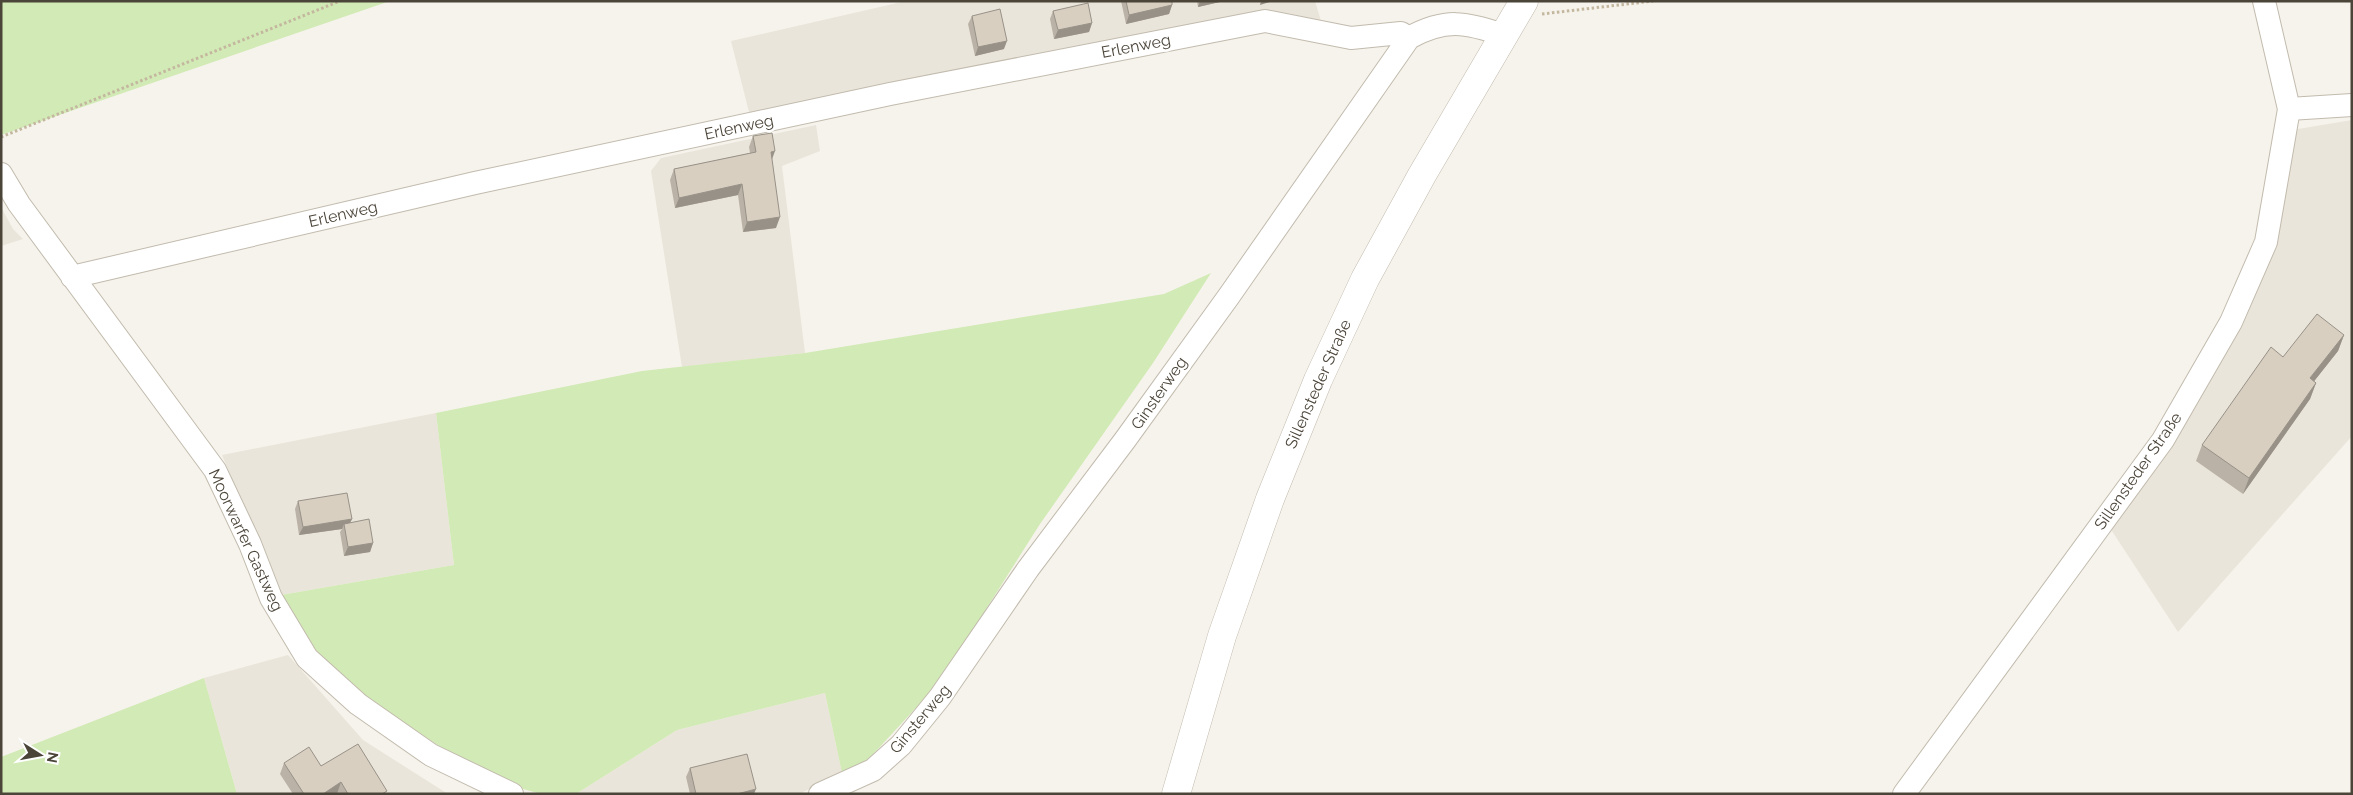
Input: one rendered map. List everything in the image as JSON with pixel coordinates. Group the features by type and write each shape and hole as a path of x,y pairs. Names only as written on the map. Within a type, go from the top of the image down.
{"street":[{"name":"Sillensteder Straße","path":"1904,794 2163,440 2231,322 2266,242 2289,109 2264,1"},
{"name":"Sillensteder Straße","path":"1176,794 1222,636 1270,499 1318,380 1365,279 1503,35 1529,8"},
{"name":"Erlenweg","path":"72,277 475,183 890,94 1265,21 1351,38 1401,33 1409,38"},
{"path":"1409,38 1424,30 1448,22 1472,25 1503,35"},
{"name":"Ginsterweg","path":"820,794 873,770 901,745 940,697 1028,570 1125,440 1234,288 1409,38"},
{"path":"2289,109 2352,105"},
{"name":"Moorwarfer Gastweg","path":"1,174 19,204 215,470 250,544 271,598 307,658 358,704 431,755 512,794"}],"path":[{"path":"1,137 340,1"},
{"path":"1529,8 1604,8 1653,1"}],"shaded area":[{"path":"906,1 1315,1 1321,21 1267,11 750,116 731,41"},
{"path":"2352,120 2352,436 2178,632 2110,528 2237,326 2292,130"},
{"path":"816,125 820,151 782,166 805,353 682,367 651,171 661,158"},
{"path":"1,207 13,229 23,239 1,246"},
{"path":"436,413 454,565 281,595 222,455"},
{"path":"288,655 363,740 448,794 237,794 204,678"},
{"path":"825,693 842,773 799,794 576,794 677,730"}],"green space":[{"path":"1,1 390,1 1,135"},
{"path":"1211,273 1153,363 1040,524 974,628 925,698 865,763 842,773 825,693 677,730 576,794 541,794 509,785 442,748 369,699 325,661 290,618 281,595 454,565 436,413 642,371 805,353 1164,294"},
{"path":"204,678 237,794 1,794 1,757"}],"building":[{"path":"1126,1 1172,1 1172,5 1129,15"},
{"path":"1088,3 1092,23 1058,30 1053,11"},
{"path":"1000,9 1007,41 978,47 972,16"},
{"path":"772,133 775,151 771,152 780,217 747,222 742,184 679,198 674,169 756,152 753,136"},
{"path":"2317,314 2344,335 2310,378 2316,383 2249,478 2202,445 2271,347 2283,357"},
{"path":"347,493 352,519 303,527 298,501"},
{"path":"369,519 373,543 348,547 344,524"},
{"path":"358,744 387,791 382,794 348,794 341,782 323,794 304,794 284,763 309,747 321,766"},
{"path":"747,754 756,789 737,794 696,794 690,768"}]}
